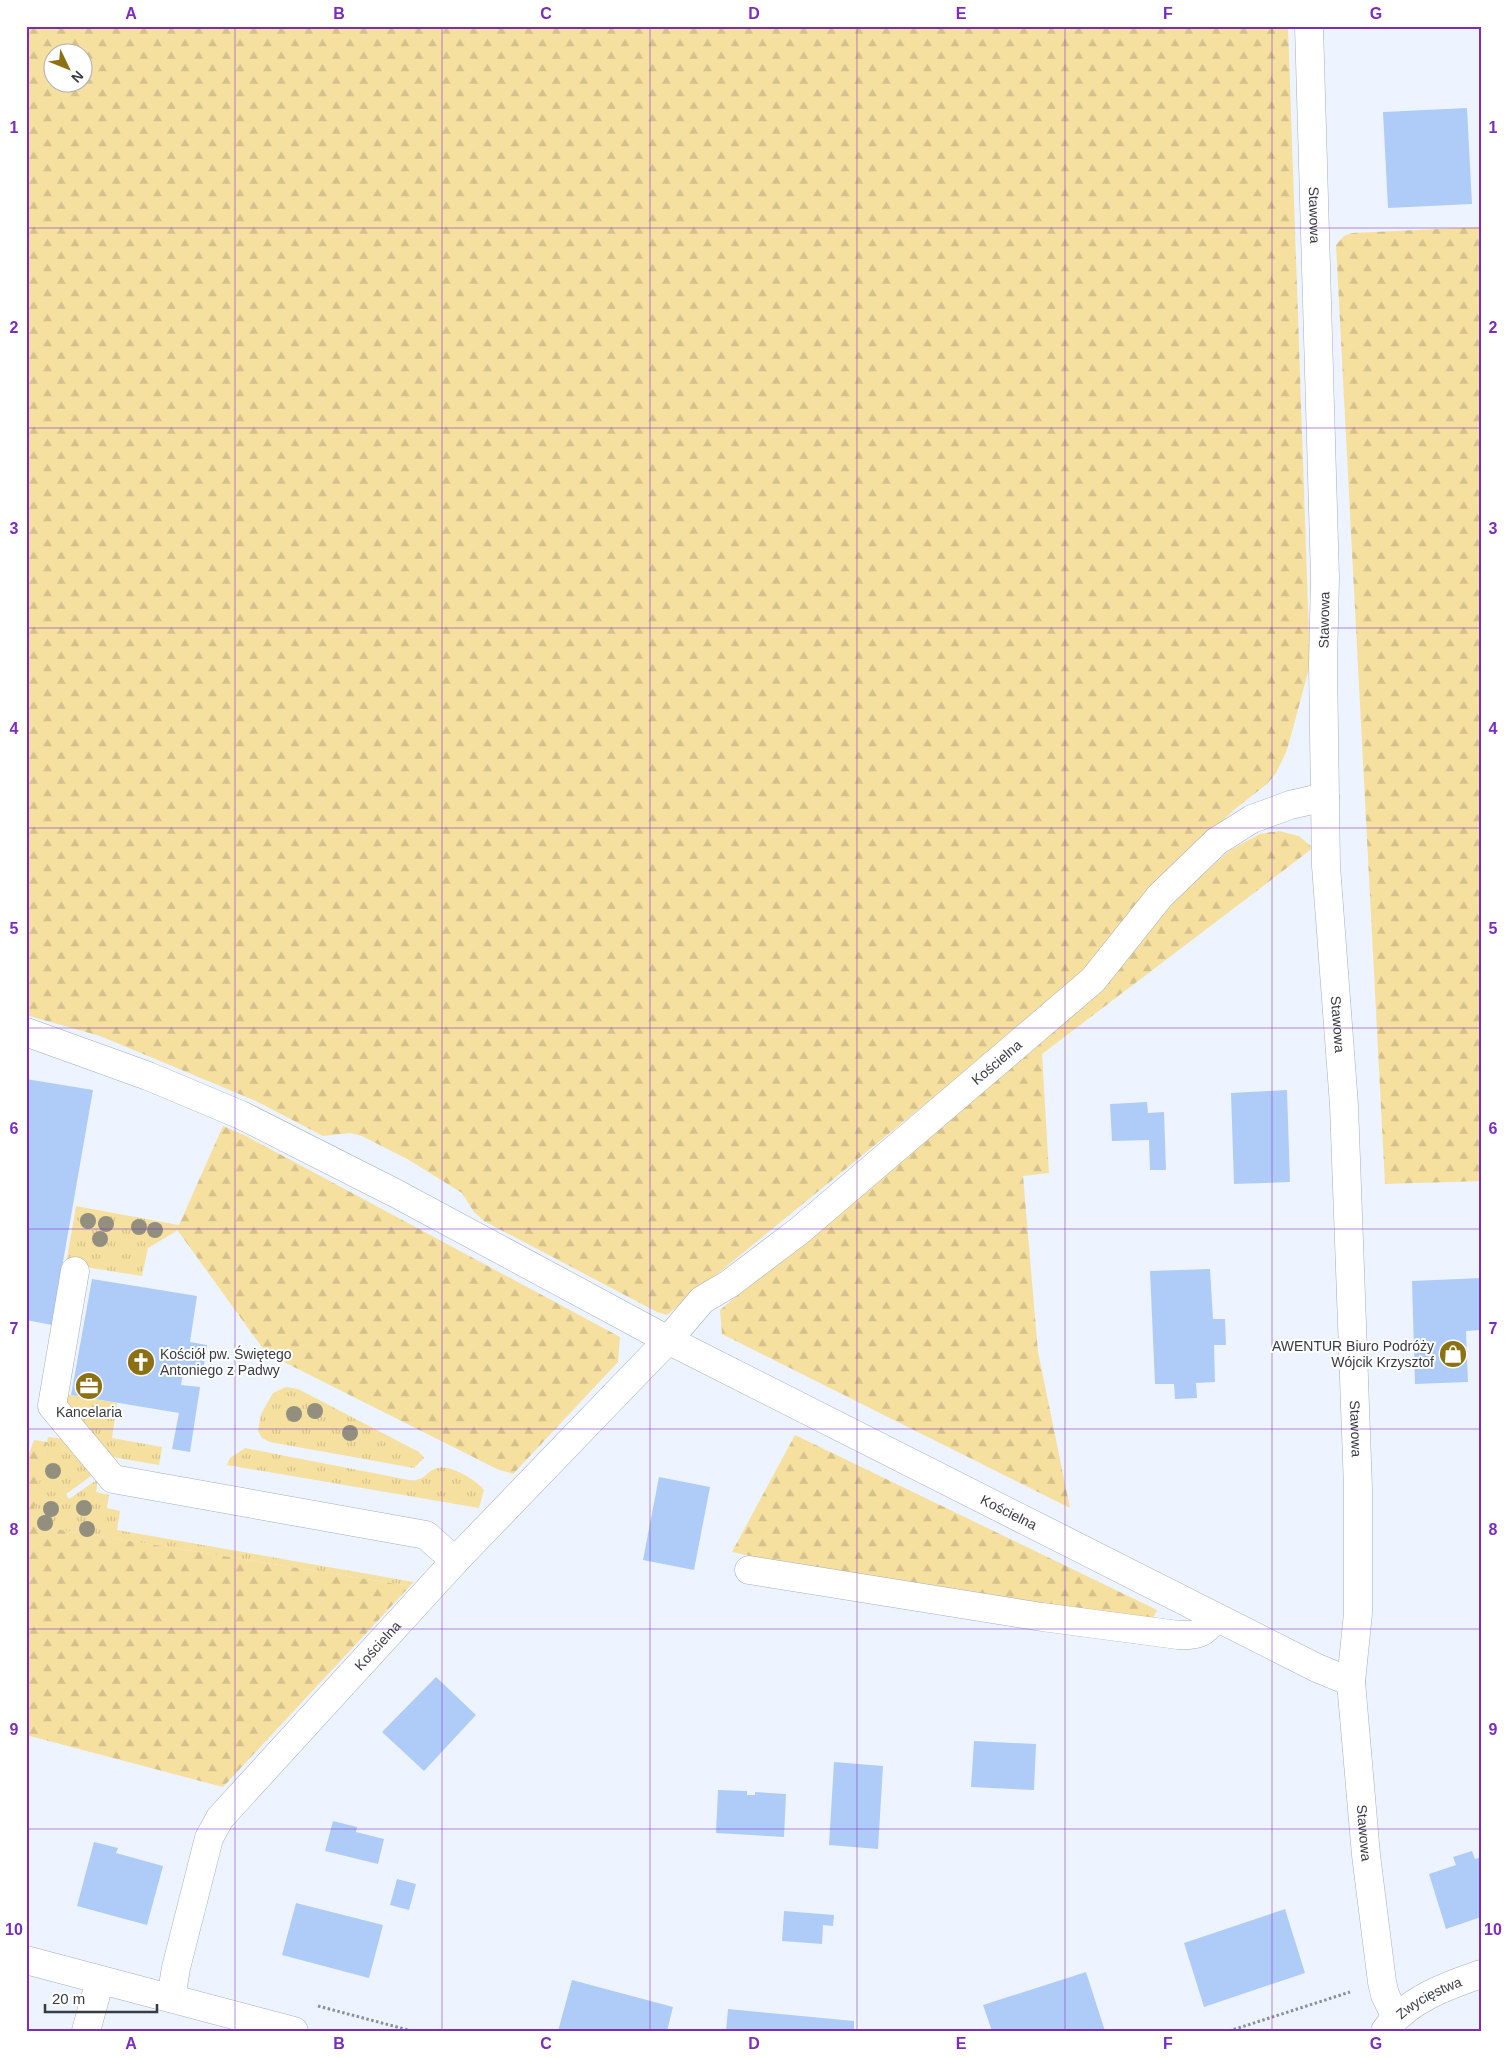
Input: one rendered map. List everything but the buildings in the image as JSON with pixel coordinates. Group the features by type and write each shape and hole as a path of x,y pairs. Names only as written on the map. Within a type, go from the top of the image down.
{"street":[{"name":"Stawowa","path":"1310,26 1325,578 1322,664 1326,866 1344,1105 1358,1488 1358,1613 1351,1682 1366,1855 1382,1982 1391,2024"},
{"name":"Kościelna","path":"171,1998 176,1968 213,1827 455,1561 668,1340 702,1300 729,1284 799,1231 1093,980 1160,896 1217,841 1252,819 1290,805 1325,797"},
{"path":"26,1032 148,1076 242,1115 396,1194 668,1340"},
{"path":"75,1271 52,1406 113,1479 426,1535 455,1561"},
{"name":"Kościelna","path":"668,1340 1216,1617 1318,1668 1351,1682"},
{"path":"749,1570 1042,1617 1178,1635 1197,1635 1207,1630 1216,1617"},
{"path":"26,1960 294,2031"},
{"name":"Zwycięstwa","path":"1391,2024 1420,1999 1481,1974"},
{"path":"86,2031 100,1980"}],"path":[{"path":"1229,2031 1382,1982"}],"green space":[{"path":"26,26 1288,26 1310,665 1287,750 1276,773 1267,784 1235,809 1201,841 1097,959 1061,993 667,1315 657,1312 484,1221 474,1212 462,1193 409,1160 362,1136 350,1133 323,1136 256,1101 100,1036 26,1015"},
{"path":"1481,227 1481,1181 1385,1184 1336,245 1344,236 1352,233"},
{"path":"1279,831 1299,836 1313,848 1042,1054 1049,1173 1023,1176 1038,1352 1070,1508 722,1334 720,1310 1101,989 1148,930 1188,888 1230,850 1260,834"},
{"path":"223,1126 244,1135 620,1337 618,1362 513,1474 497,1469 270,1355 261,1346 173,1224 179,1225"},
{"path":"76,1206 173,1224 178,1230 148,1248 142,1276 66,1264"},
{"path":"286,1387 298,1389 419,1452 424,1458 414,1468 270,1442 262,1438 258,1431 261,1414 273,1393"},
{"path":"64,1394 117,1403 112,1438 162,1447 159,1465 106,1456 62,1403"},
{"path":"795,1435 1157,1610 1152,1620 832,1573 732,1552"},
{"path":"48,1437 65,1439 94,1474 66,1494 69,1499 98,1479 96,1492 109,1495 107,1508 120,1511 117,1530 414,1582 410,1586 30,1525"},
{"path":"34,1440 47,1442 31,1525 410,1586 223,1787 26,1735 26,1462"},
{"path":"245,1448 409,1480 422,1478 434,1469 450,1469 463,1474 484,1490 479,1508 227,1465 230,1458"}],"place":[{"name":"AWENTUR Biuro Podróży Wójcik Krzysztof","path":"1453,1354"},
{"name":"Kościół pw. Świętego Antoniego z Padwy","path":"141,1362"},
{"name":"Kancelaria","path":"89,1386"}]}
